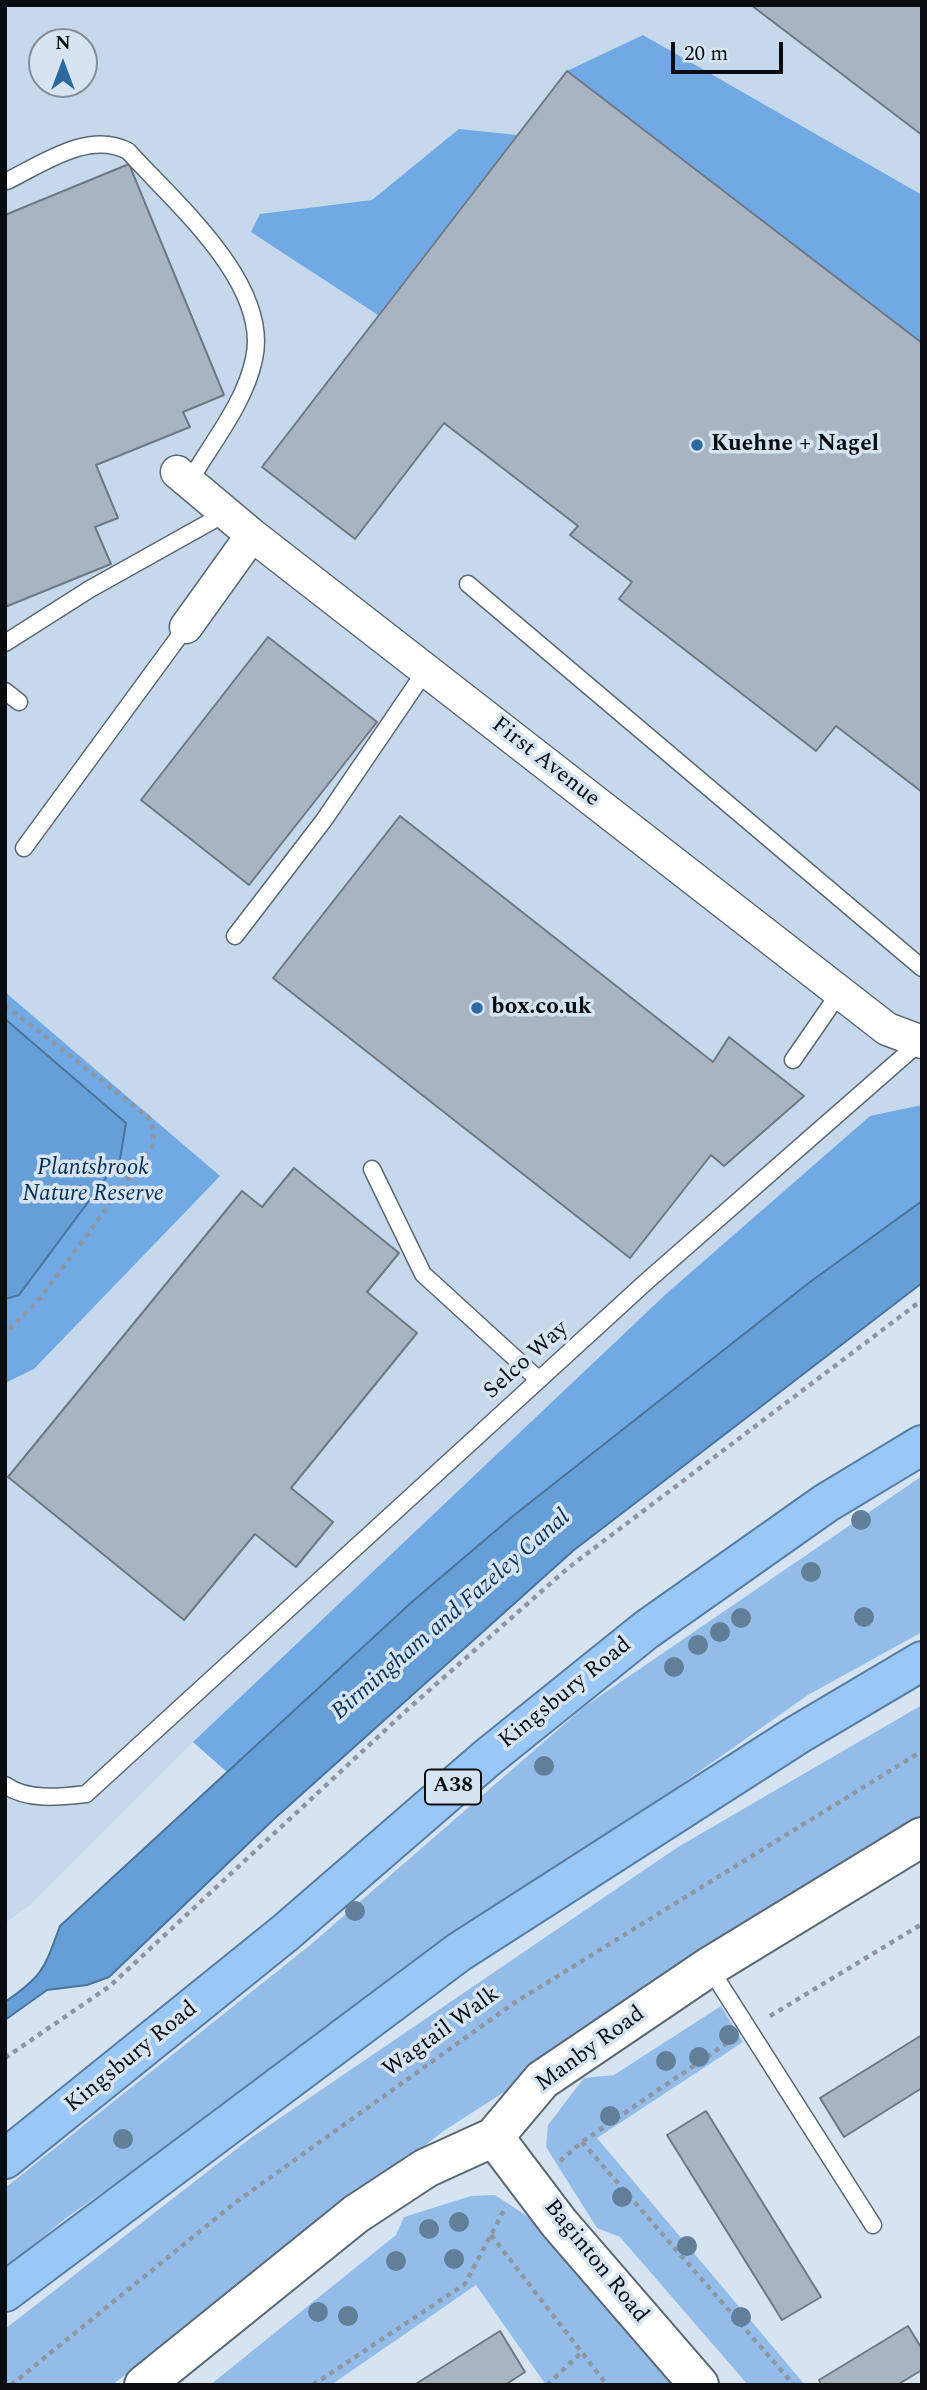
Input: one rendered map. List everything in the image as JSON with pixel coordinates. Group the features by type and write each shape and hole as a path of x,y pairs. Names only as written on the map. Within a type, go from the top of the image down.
{"highway":[{"name":"Kingsbury Road","path":"5,2159 285,1933 487,1758 646,1630 826,1503 922,1445"},
{"path":"5,2292 459,1952 797,1735 922,1661"}],"street":[{"name":"First Avenue","path":"183,477 252,535 887,1029 921,1042"},
{"path":"186,627 252,535"},
{"name":"Manby Road","path":"144,2385 356,2214 426,2168 494,2137 542,2080 709,1967 922,1837"},
{"name":"Baginton Road","path":"494,2137 559,2223 699,2385"}],"lane":[{"path":"7,181 67,152 96,144 116,145 128,152 232,268 251,303 257,340 254,360 242,393 183,477"},
{"path":"5,643 90,589 226,513"},
{"path":"468,584 922,968"},
{"path":"23,848 186,627"},
{"path":"235,936 324,820 426,670"},
{"path":"5,691 19,702"},
{"path":"793,1060 840,992"},
{"name":"Selco Way","path":"8,1792 55,1798 86,1794 539,1380 921,1042"},
{"path":"372,1169 424,1274 539,1380"},
{"path":"709,1967 873,2225"}],"path":[{"path":"5,1005 148,1117 154,1130 153,1145 145,1156 42,1296 5,1334"},
{"path":"5,2058 110,1986 408,1709 568,1568 922,1300"},
{"name":"Wagtail Walk","path":"11,2385 236,2202 514,2003 922,1751"},
{"path":"313,2385 466,2284 505,2208 582,2142 748,2029 922,1924"},
{"path":"582,2142 793,2385"},
{"path":"491,2235 607,2385"},
{"path":"547,2385 582,2353"}],"shaded area":[{"path":"5,5 922,5 922,1201 810,1282 227,1772 193,1742 29,1906 5,1923 5,1383 34,1369 219,1176 5,992"},
{"path":"643,35 922,195 922,343 567,71"},
{"path":"459,129 517,135 378,315 251,232 260,214 372,200"},
{"path":"5,992 220,1176 34,1369 5,1383 5,1299 19,1295 120,1159 126,1123 5,1019"},
{"path":"922,1105 922,1201 810,1282 513,1516 413,1601 227,1772 193,1742 665,1295 870,1116"},
{"path":"922,1476 922,1632 808,1695 66,2218 5,2268 5,2188 309,1946 584,1707"},
{"path":"922,1705 922,1824 445,2130 112,2385 5,2385 5,2329 252,2137 678,1847"},
{"path":"721,2006 743,2042 597,2138 805,2385 748,2385 620,2237 597,2228 546,2147 548,2125 584,2078 614,2075"},
{"path":"495,2195 533,2220 674,2385 546,2385 476,2285 331,2385 210,2385 396,2235 404,2217 471,2196"}],"water":[{"path":"5,1019 126,1123 120,1159 19,1295 5,1299"},
{"name":"Birmingham and Fazeley Canal","path":"922,1201 922,1283 574,1550 274,1819 109,1977 87,1985 47,1990 5,2020 5,2002 28,1985 41,1970 60,1926 413,1601 513,1516 810,1282"}],"building":[{"path":"751,5 922,5 922,135"},
{"name":"Kuehne + Nagel","path":"567,71 922,343 922,792 836,726 816,751 619,599 632,582 570,535 578,526 444,423 355,539 262,467"},
{"path":"129,164 224,395 183,412 190,427 96,465 118,518 95,527 111,564 5,607 5,215"},
{"path":"268,637 377,722 249,885 141,800"},
{"name":"box.co.uk","path":"400,816 713,1062 729,1037 804,1096 724,1166 711,1155 630,1258 273,978"},
{"path":"294,1168 399,1253 367,1292 417,1333 291,1488 333,1522 296,1567 255,1534 184,1620 8,1477 242,1191 262,1207"},
{"path":"922,2035 922,2088 844,2137 820,2098"},
{"path":"706,2111 821,2297 782,2320 667,2135"},
{"path":"908,2326 922,2349 922,2370 897,2385 821,2385 819,2380"},
{"path":"500,2331 525,2372 505,2385 414,2385"}],"place":[{"name":"Kuehne + Nagel","path":"697,445"},
{"name":"box.co.uk","path":"477,1008"}],"park label":[{"name":"Plantsbrook Nature Reserve","path":"93,1182"}]}
